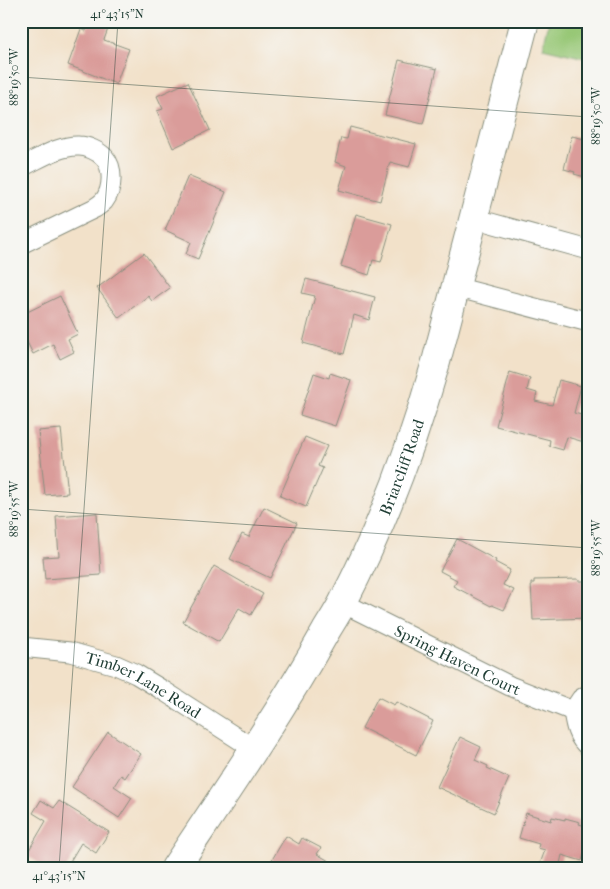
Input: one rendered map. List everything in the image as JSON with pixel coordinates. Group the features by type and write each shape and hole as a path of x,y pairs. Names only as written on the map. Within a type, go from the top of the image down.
{"street":[{"name":"Briarcliff Road","path":"176,868 304,671 343,602 379,525 416,429 436,362 525,21"},
{"path":"21,167 67,146 81,146 94,150 104,157 110,168 111,181 104,201 95,208 21,244"},
{"path":"473,218 589,250"},
{"path":"455,286 589,322"},
{"name":"Spring Haven Court","path":"343,602 510,686 573,711"},
{"name":"Timber Lane Road","path":"21,647 70,652 116,665 136,674 164,691 254,749"},
{"path":"589,694 581,699 573,711 576,729 589,747"}],"green space":[{"path":"549,21 589,21 589,59 543,48"}],"building":[{"path":"90,21 109,26 104,40 129,49 116,84 68,65 81,29 86,31"},
{"path":"399,60 437,69 423,124 385,115"},
{"path":"188,82 210,130 173,148 157,111 163,109 157,96"},
{"path":"350,127 416,144 409,167 390,162 380,201 339,190 346,166 335,162 341,138 347,139"},
{"path":"572,136 589,140 589,178 564,169"},
{"path":"188,176 226,192 198,259 186,254 191,242 165,230"},
{"path":"356,214 392,224 381,262 373,260 369,275 341,266"},
{"path":"144,253 170,288 152,301 148,296 119,318 97,288"},
{"path":"306,279 375,297 369,320 354,315 344,354 303,343 315,296 302,293"},
{"path":"60,296 78,334 68,339 74,352 60,359 53,344 33,354 21,330 21,315"},
{"path":"510,372 530,378 527,390 537,393 535,401 552,405 559,380 581,386 574,413 589,417 584,442 567,437 563,450 549,446 550,440 496,426"},
{"path":"314,373 329,378 330,373 351,380 335,426 300,415"},
{"path":"61,429 68,493 45,495 38,431"},
{"path":"305,437 327,446 318,466 323,468 306,507 280,496"},
{"path":"584,478 589,478 589,493 584,493"},
{"path":"264,507 297,523 270,578 230,559 242,534 249,537"},
{"path":"97,513 101,575 45,579 43,557 59,556 56,516"},
{"path":"457,539 496,560 495,562 510,570 503,585 514,590 504,610 491,606 453,586 457,580 440,571"},
{"path":"214,566 263,594 251,615 239,608 219,642 183,622"},
{"path":"578,579 579,581 589,581 589,618 533,620 531,583 534,583 534,580"},
{"path":"378,697 394,705 396,702 433,721 416,755 362,728"},
{"path":"108,732 141,754 125,778 121,775 114,786 132,798 119,818 72,787"},
{"path":"460,737 481,747 475,760 509,778 494,813 437,787"},
{"path":"41,800 54,808 59,801 109,832 96,853 81,843 66,868 47,868 26,855 46,821 33,813"},
{"path":"526,813 551,821 552,817 565,820 565,818 580,822 579,824 589,827 589,838 582,861 562,855 559,868 551,868 540,864 545,850 538,848 539,844 519,838"},
{"path":"286,836 299,844 302,838 321,848 317,854 341,868 267,868"}]}
